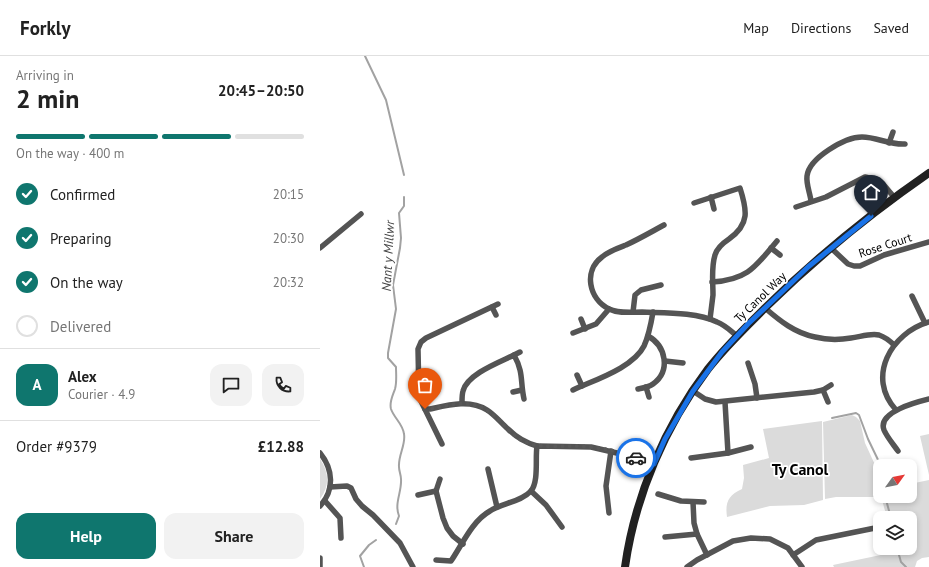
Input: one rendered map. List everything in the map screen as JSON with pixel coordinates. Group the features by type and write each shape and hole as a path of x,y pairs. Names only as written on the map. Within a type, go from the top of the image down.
{"street":[{"path":"889,143 893,132"},
{"path":"811,201 807,177 810,166 818,158 830,150 856,137 870,138 896,145 905,144"},
{"name":"Ty Canol Way","path":"625,567 627,551 638,507 654,464 665,439 708,368 737,336 808,267 894,197 929,173"},
{"path":"796,207 826,197 865,177 878,180 894,197"},
{"path":"694,203 739,185 746,211 743,226 738,232 722,244 715,254 712,266 713,294 710,319"},
{"path":"711,197 714,209"},
{"path":"320,248 361,214"},
{"path":"664,225 601,257 595,263 590,277 590,285 593,293 597,299 609,309 622,312 679,314 710,319 726,327 737,336"},
{"path":"712,282 725,281 741,277 751,270 777,241"},
{"name":"Rose Court","path":"831,248 848,264 860,266 884,255 929,242"},
{"path":"772,248 780,255"},
{"path":"633,312 635,295 641,290 661,285"},
{"path":"896,410 890,404 884,391 882,380 886,362 894,345 901,337 927,323 912,296"},
{"path":"442,444 425,409 422,406 419,397 418,349 421,342 426,338 498,304"},
{"path":"492,307 496,315"},
{"path":"765,308 781,322 791,328 814,337 840,340 878,335 894,345"},
{"path":"573,333 596,324 609,309"},
{"path":"573,390 616,370 631,360 644,347 651,326 653,312"},
{"path":"581,319 585,329"},
{"path":"638,389 653,384 659,378 665,361 662,349 653,339 648,336"},
{"path":"462,403 463,391 466,384 472,378 520,352"},
{"path":"514,355 521,372 524,399"},
{"path":"665,361 684,363"},
{"path":"748,363 755,384 757,398"},
{"path":"577,375 582,386"},
{"path":"693,391 710,401 725,402 814,392 823,390 831,385"},
{"path":"646,387 649,397"},
{"path":"513,392 522,390"},
{"path":"823,390 828,402"},
{"path":"898,451 883,429 883,424 896,410 929,399"},
{"path":"725,402 728,453"},
{"path":"425,409 462,403 479,406 487,410 507,429 526,443 537,446 591,447 634,457 654,464"},
{"path":"436,560 452,564 462,544 481,517 497,507 523,496 531,490 534,484 537,446"},
{"path":"691,458 728,453 751,447"},
{"path":"609,513 606,486 611,451"},
{"path":"320,454 330,470 331,478 329,493 325,501 320,506"},
{"path":"488,469 497,507"},
{"path":"440,479 436,491 443,518 447,528 462,544"},
{"path":"330,487 347,486 351,488 362,506 373,515 400,543 413,567"},
{"path":"531,490 546,505 562,527"},
{"path":"418,495 436,491"},
{"path":"658,494 680,501 704,502"},
{"path":"325,501 340,518 341,538"},
{"path":"693,502 694,523 698,539 707,555"},
{"path":"793,555 816,540 873,528"},
{"path":"665,538 697,534"},
{"path":"687,567 733,541 751,538 770,539 788,548 802,567"},
{"path":"320,558 320,567"}],"shaded area":[{"path":"852,415 860,421 865,443 873,460 873,497 836,497 825,499 823,422"},
{"path":"822,421 823,500 804,505 770,506 727,517 728,500 733,494 742,489 744,478 743,465 769,458 763,429"},
{"path":"929,434 929,475 920,436"},
{"path":"320,459 327,474 327,484 320,499"},
{"path":"929,480 929,557 922,558 917,561 915,567 834,567 833,565 881,555 917,555 917,511 885,511 883,503 917,503 917,483"}],"waterway":[{"name":"Nant y Millwr","path":"365,56 386,100 404,175"},
{"name":"Nant y Millwr","path":"396,524 399,516 397,507 401,484 399,463 404,438 402,427 391,409 391,401 396,384 396,367 388,358 388,353 396,309 393,285 401,238 399,213 404,206 404,197"},
{"path":"832,418 856,413 859,415 878,459"},
{"path":"887,503 889,511"},
{"name":"Nant y Millwr","path":"364,567 360,556 369,545 376,540"},
{"path":"899,555 901,562 906,567"}],"way so far":[{"path":"425,409 462,403 479,406 495,416 507,429 526,443 537,446 591,447 636,458"}],"district":[{"name":"Ty Canol","path":"800,469"}],"route":[{"path":"636,458 654,464 665,439 708,368 748,324 784,289 808,267 871,216"}]}
